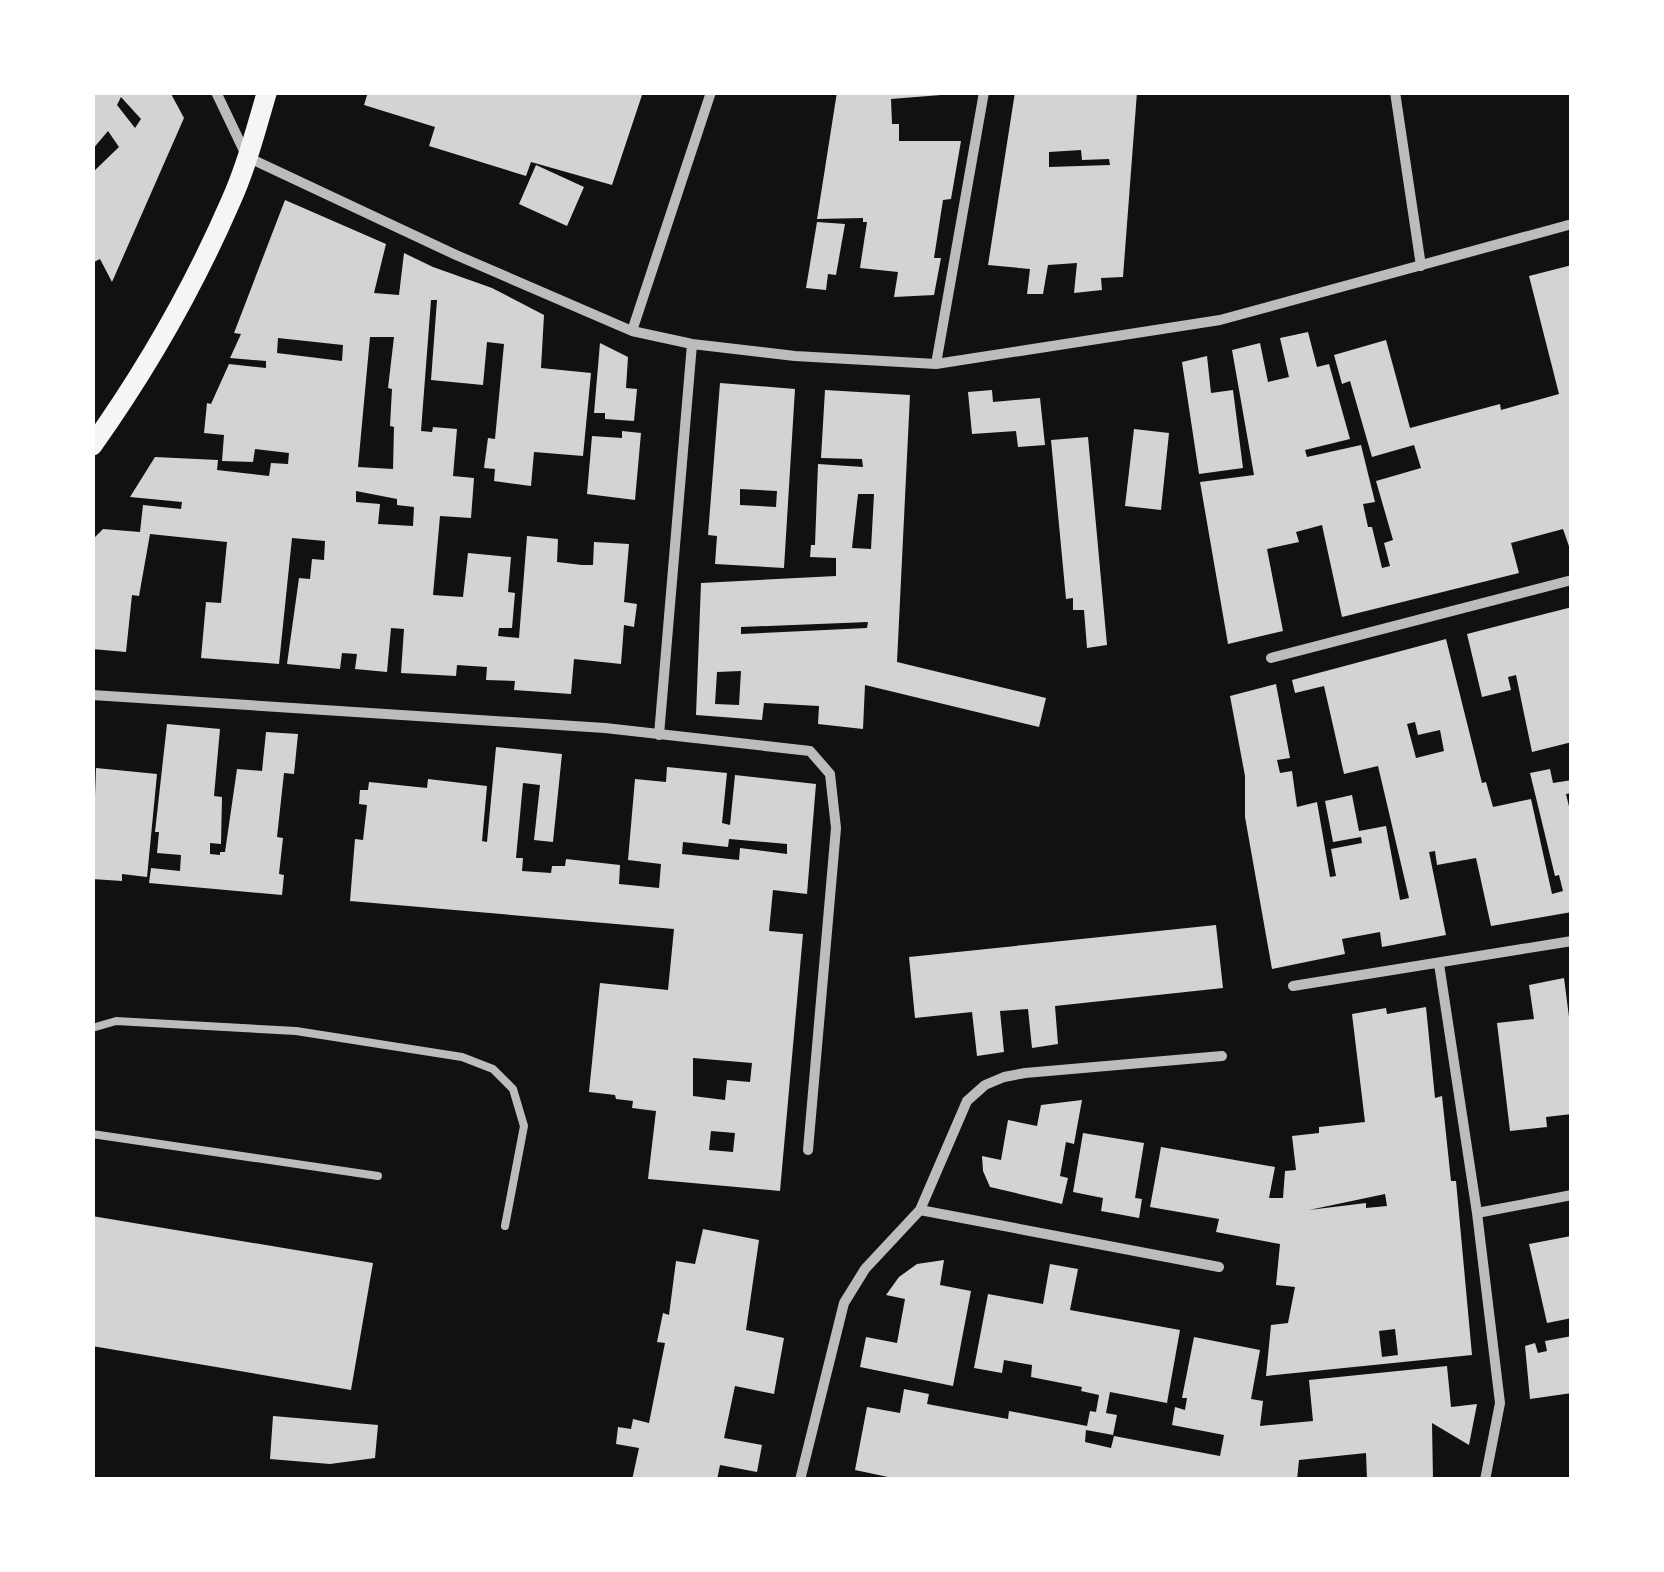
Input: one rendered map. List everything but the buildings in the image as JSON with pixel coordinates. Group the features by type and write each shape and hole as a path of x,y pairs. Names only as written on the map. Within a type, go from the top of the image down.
{"main road":[{"path":"92,446 130,392 183,300 232,201 268,92"}],"street":[{"path":"216,92 247,157 456,254 632,331 692,344 795,356 936,364 1220,320 1572,224"},
{"path":"632,331 711,92"},
{"path":"936,364 984,92"},
{"path":"1395,92 1421,266"},
{"path":"659,735 692,344"},
{"path":"1271,658 1572,580"},
{"path":"92,695 606,728 810,751 830,774 836,828 808,1150"},
{"path":"1292,986 1572,941"},
{"path":"1439,964 1477,1213 1500,1402 1485,1480"},
{"path":"800,1480 844,1302 865,1270 920,1210 966,1101 985,1085 1026,1073 1222,1056"},
{"path":"1477,1213 1572,1195"},
{"path":"920,1210 1219,1267"}],"lane":[{"path":"92,1028 116,1021 296,1031 462,1058 492,1070 513,1089 524,1126 505,1226"},
{"path":"92,1134 378,1176"}]}
